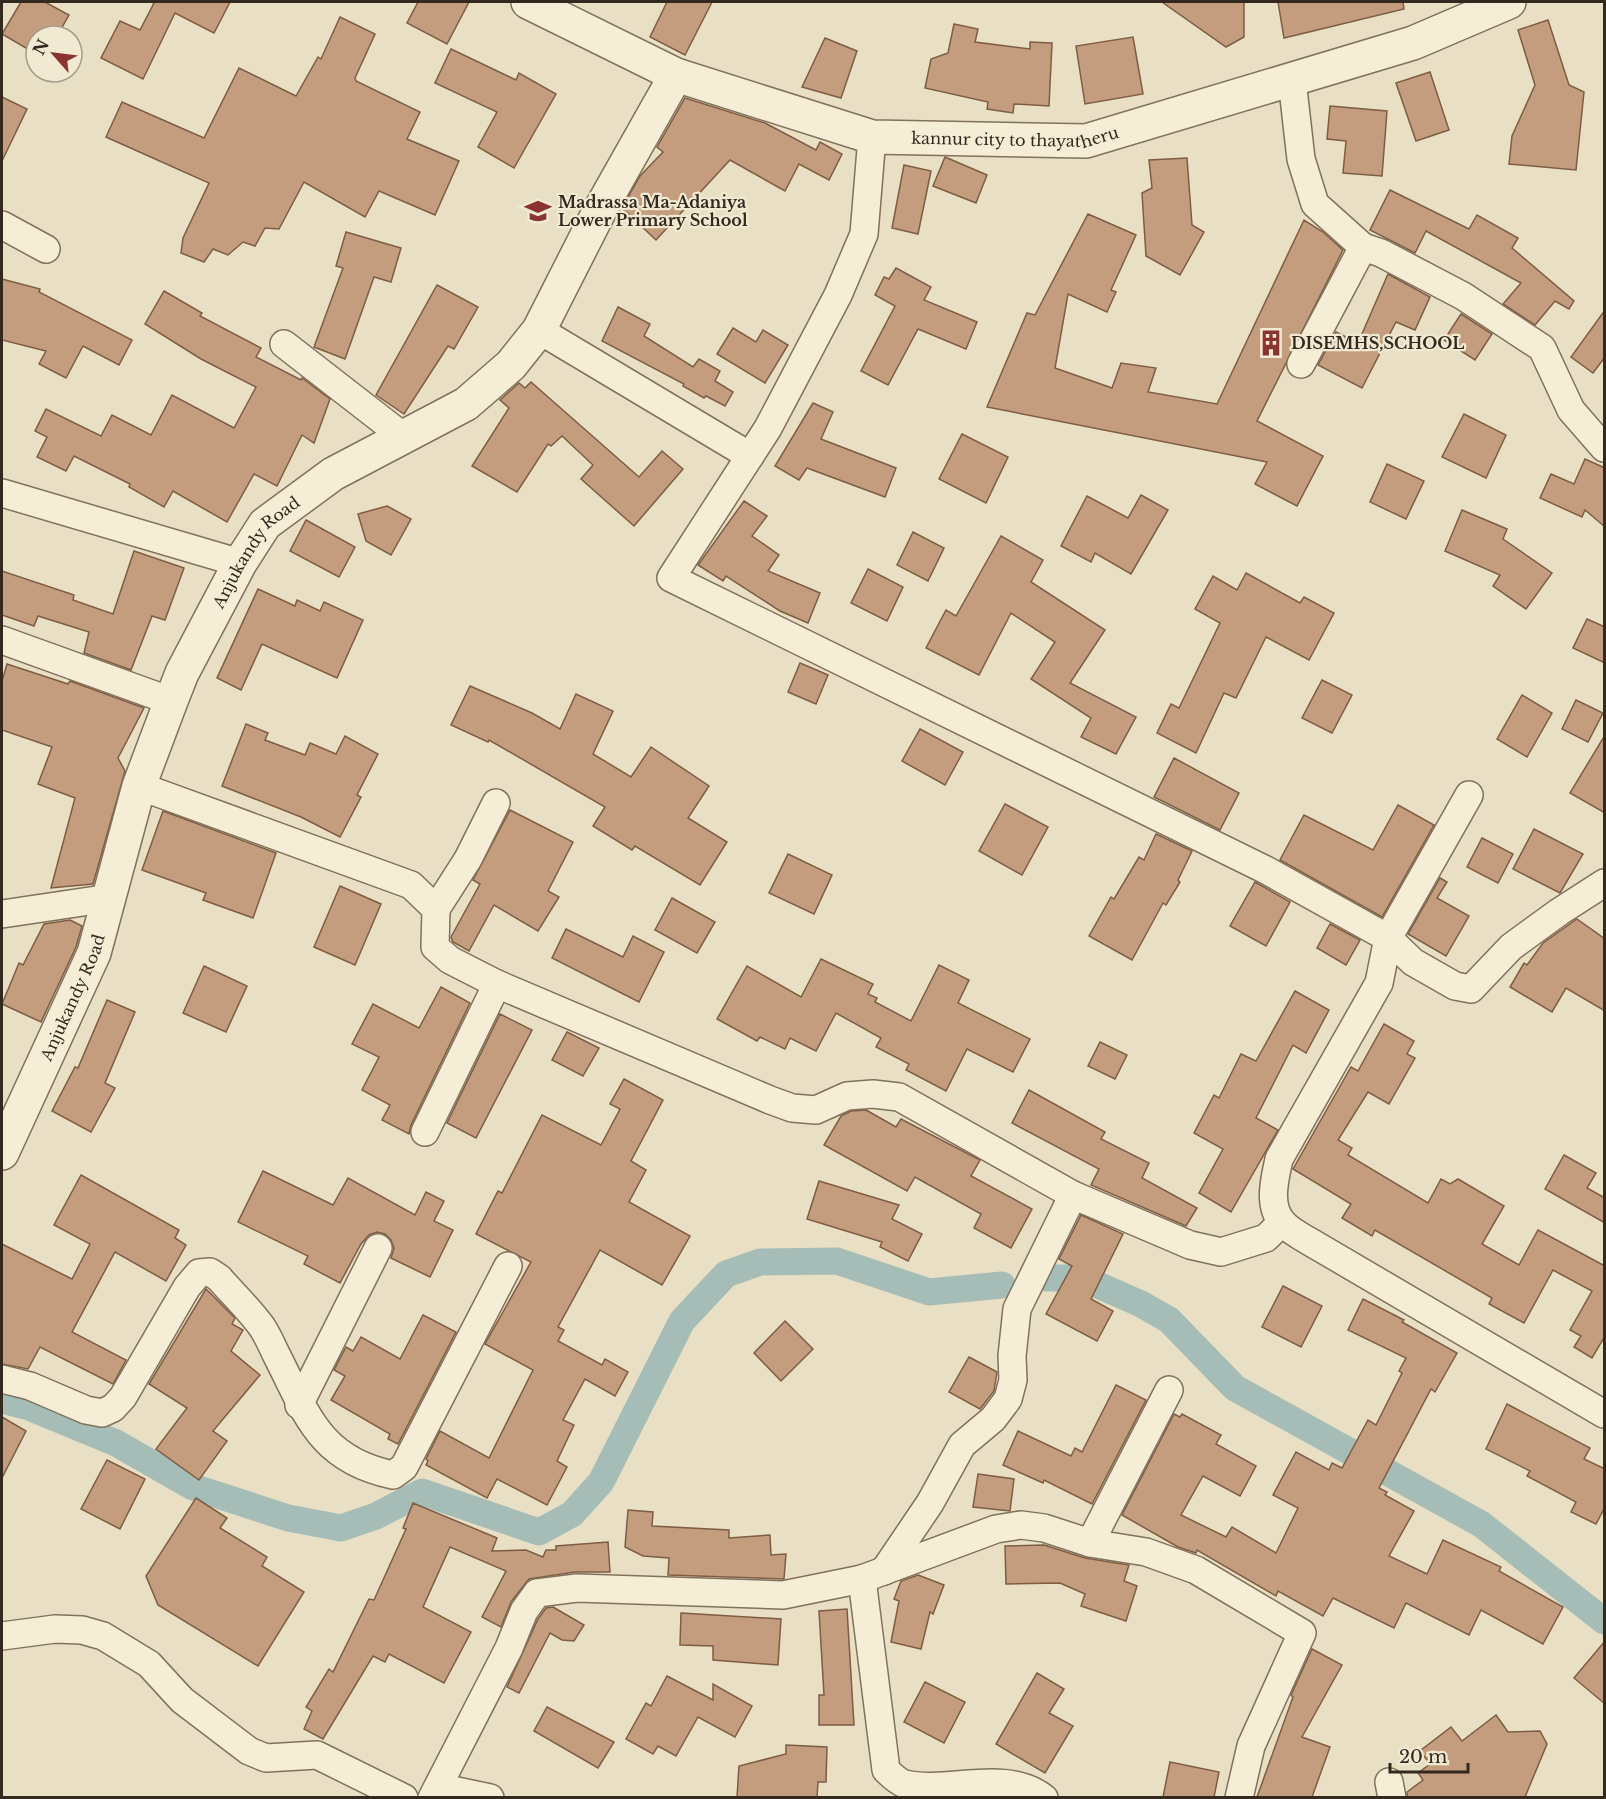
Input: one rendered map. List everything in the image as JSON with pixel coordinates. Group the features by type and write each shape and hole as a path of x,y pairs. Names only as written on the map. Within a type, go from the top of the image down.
{"street":[{"name":"kannur city to thayatheru","path":"528,2 676,75 872,137 1086,141 1413,44 1509,2"},
{"name":"Anjukandy Road","path":"2,1153 94,953 139,786 171,701 182,674 240,563 265,524 333,474 466,404 511,365 539,330 601,208 676,75"},
{"path":"1292,80 1301,159 1315,204 1363,247 1381,253 1463,296 1542,348 1571,410 1605,448"},
{"path":"872,137 864,234 838,295 768,428 671,578 1266,870 1388,938 1413,962 1455,986 1471,989 1511,947 1558,912 1604,883"},
{"path":"2,225 46,249"},
{"path":"1301,364 1363,247"},
{"path":"539,330 750,456"},
{"path":"284,344 405,438"},
{"path":"2,493 240,563"},
{"path":"2,640 171,701"},
{"path":"139,786 411,885 436,909"},
{"path":"1469,795 1388,938 1379,983 1279,1159 1273,1187 1275,1207 1282,1222 1307,1240 1605,1414"},
{"path":"496,803 468,859 436,909 435,947 440,954 497,984 717,1080 792,1108 816,1110 847,1096 873,1094 898,1097 1073,1195 1190,1245 1221,1252 1266,1238 1282,1222"},
{"path":"2,914 110,898"},
{"path":"425,1132 497,984"},
{"path":"1044,1797 1032,1788 984,1783 895,1790 886,1770 883,1756 873,1575 930,1503 962,1445 993,1419 1008,1399 1013,1380 1012,1356 1017,1309 1073,1195"},
{"path":"299,1405 378,1248"},
{"path":"2,1379 30,1386 86,1410 102,1413 113,1408 123,1397 187,1287 199,1273 210,1272 219,1278 262,1328 299,1405 318,1434 335,1450 372,1471 393,1475 404,1467 508,1266"},
{"path":"1090,1543 1170,1390"},
{"path":"490,1797 435,1792 509,1648 524,1611 537,1593 577,1588 783,1595 873,1575 996,1529 1021,1525 1044,1528 1090,1543 1146,1552 1196,1570 1302,1633 1251,1746 1239,1797"},
{"path":"2,1636 55,1629 82,1630 103,1636 148,1664 182,1700 249,1750 266,1758 317,1755 404,1797"}],"building":[{"path":"21,2 45,2 69,15 64,24 24,24 24,47 2,34"},
{"path":"152,2 230,2 214,33 175,13 143,79 101,58 120,21 140,30 154,3"},
{"path":"418,2 469,2 447,44 407,23"},
{"path":"667,2 712,2 685,55 650,37"},
{"path":"1162,2 1244,2 1244,37 1226,47"},
{"path":"1278,2 1403,2 1404,9 1284,38"},
{"path":"340,17 375,34 355,78 356,81 420,112 407,139 459,161 435,215 379,191 365,217 304,182 279,229 265,228 255,246 243,242 228,255 213,249 204,262 181,253 183,238 209,183 106,137 122,102 204,138 239,68 296,96 318,57 321,59"},
{"path":"1548,20 1569,85 1584,92 1576,170 1509,164 1512,136 1535,85 1518,30"},
{"path":"954,24 978,29 975,42 1030,49 1030,42 1052,43 1049,106 1014,104 1013,113 987,109 988,102 925,88 931,59 948,53"},
{"path":"1133,37 1143,94 1085,104 1076,46"},
{"path":"825,38 857,51 841,98 802,87"},
{"path":"451,49 516,80 519,73 556,94 514,168 478,147 497,112 435,83"},
{"path":"1430,72 1449,130 1416,141 1396,83"},
{"path":"2,97 27,109 2,161"},
{"path":"685,98 765,123 816,150 820,142 842,154 829,180 799,164 785,191 730,160 656,240 622,208 640,176 663,152 657,147"},
{"path":"1330,106 1387,111 1382,176 1343,173 1346,141 1327,139"},
{"path":"945,157 987,175 976,203 933,186"},
{"path":"1187,158 1192,225 1204,232 1180,275 1146,256 1142,193 1152,188 1149,160"},
{"path":"904,165 931,171 918,234 892,228"},
{"path":"1390,190 1469,229 1477,215 1518,238 1512,248 1574,301 1569,309 1555,301 1535,325 1503,304 1521,283 1426,231 1415,253 1370,230"},
{"name":"DISEMHS,SCHOOL","path":"1088,214 1136,235 1111,290 1116,292 1107,312 1068,294 1055,368 1112,388 1121,363 1156,368 1148,392 1217,404 1304,220 1323,232 1343,250 1257,421 1323,456 1297,506 1255,484 1267,462 987,407 1027,313 1035,315"},
{"path":"346,232 401,248 391,282 374,277 345,359 314,347 343,268 336,266"},
{"path":"896,268 931,287 924,300 977,322 966,349 918,329 888,385 861,371 895,306 875,295 884,277 889,279"},
{"path":"1388,274 1430,297 1415,330 1396,322 1362,388 1318,365 1336,332 1358,343"},
{"path":"2,279 40,289 39,292 132,340 119,365 83,346 66,378 39,364 46,351 2,340"},
{"path":"437,285 478,307 454,349 448,346 404,414 376,395"},
{"path":"164,291 202,313 200,316 261,348 256,357 301,380 302,378 330,399 314,443 302,435 277,486 254,474 227,522 173,491 164,507 129,487 130,484 74,456 66,471 37,457 47,437 35,431 46,409 101,436 112,415 151,435 172,395 234,428 256,387 201,359 145,324"},
{"path":"618,307 650,324 644,336 693,367 699,359 720,371 715,381 733,392 725,406 706,396 704,398 683,386 684,384 602,341"},
{"path":"1605,310 1605,357 1593,373 1571,357"},
{"path":"1461,314 1492,334 1475,360 1444,340"},
{"path":"733,328 756,342 763,330 788,345 765,383 717,354"},
{"path":"531,382 639,477 662,451 683,469 634,526 581,479 593,465 562,436 551,446 548,444 517,492 472,466 509,408 500,400 519,383 525,388"},
{"path":"813,403 833,412 821,439 896,468 885,497 807,468 799,480 775,466"},
{"path":"1464,414 1506,435 1486,478 1442,457"},
{"path":"962,434 1008,457 986,503 939,479"},
{"path":"1585,459 1605,468 1605,527 1585,510 1582,517 1540,498 1551,474 1574,484"},
{"path":"1387,464 1424,481 1406,519 1370,502"},
{"path":"1141,495 1168,510 1131,574 1095,553 1091,562 1061,546 1087,496 1128,518"},
{"path":"744,501 767,516 752,536 779,555 768,571 820,593 808,623 780,611 726,576 723,581 698,565"},
{"path":"387,506 411,519 391,555 366,541 358,514"},
{"path":"1462,510 1507,529 1503,539 1552,573 1526,609 1493,586 1500,575 1445,551"},
{"path":"306,520 355,547 339,577 290,551"},
{"path":"913,532 944,548 928,581 897,565"},
{"path":"1001,536 1043,560 1031,582 1105,630 1070,683 1136,717 1116,754 1081,737 1091,718 1031,679 1055,642 1011,613 979,675 926,648 946,610 956,616"},
{"path":"134,551 184,568 165,620 152,616 131,670 84,653 89,632 38,616 34,626 2,615 2,571 74,595 73,600 113,614"},
{"path":"868,569 903,587 887,621 851,603"},
{"path":"1246,573 1300,603 1304,597 1334,613 1309,660 1266,637 1236,698 1224,693 1196,753 1157,733 1171,704 1179,708 1220,623 1195,609 1213,576 1237,590"},
{"path":"258,589 295,606 297,600 320,611 324,602 363,620 337,678 262,644 241,690 217,678"},
{"path":"1587,619 1605,627 1605,663 1573,648"},
{"path":"800,663 828,675 816,704 788,692"},
{"path":"7,664 68,684 70,681 144,708 118,758 125,771 93,884 51,888 75,798 38,784 52,747 2,730 2,681"},
{"path":"1322,680 1352,695 1332,733 1302,718"},
{"path":"470,686 532,713 560,729 576,694 613,711 593,754 631,777 651,747 709,786 688,818 727,842 700,885 635,846 632,850 593,826 605,807 489,740 488,742 451,725"},
{"path":"1522,695 1552,713 1527,757 1497,739"},
{"path":"1576,700 1603,713 1588,742 1562,729"},
{"path":"246,724 268,733 265,740 305,755 310,743 336,754 345,736 378,754 357,795 361,797 340,837 301,817 222,786"},
{"path":"920,729 963,752 945,785 902,761"},
{"path":"1605,735 1605,813 1570,793"},
{"path":"1174,758 1239,793 1220,830 1154,797"},
{"path":"1005,804 1048,827 1022,875 979,851"},
{"path":"1398,805 1434,825 1382,917 1280,860 1304,815 1373,850"},
{"path":"510,810 573,842 548,891 559,897 538,931 494,905 469,951 453,942 451,937 480,884 473,880"},
{"path":"163,811 276,853 253,918 203,900 206,893 142,870"},
{"path":"1534,829 1583,854 1560,893 1513,869"},
{"path":"1156,834 1192,851 1178,880 1180,882 1166,905 1163,903 1132,960 1089,936 1111,897 1114,899 1139,857 1144,860"},
{"path":"1482,838 1513,854 1498,883 1467,867"},
{"path":"788,854 832,875 814,914 769,893"},
{"path":"1440,878 1447,882 1437,898 1469,916 1446,956 1408,934"},
{"path":"1255,882 1290,902 1266,946 1230,926"},
{"path":"340,886 381,904 355,965 314,947"},
{"path":"672,898 715,922 697,953 655,930"},
{"path":"1577,919 1605,939 1605,1011 1566,988 1552,1012 1510,987 1524,963 1527,965 1543,943"},
{"path":"70,920 82,926 76,947 41,1022 2,1004 19,963 23,965 44,924"},
{"path":"1330,924 1360,940 1346,965 1317,948"},
{"path":"566,929 623,957 633,936 664,952 639,1002 552,958"},
{"path":"821,959 873,984 868,994 877,998 875,1002 911,1021 939,965 969,980 958,1003 1030,1039 1013,1072 967,1049 946,1091 906,1070 909,1064 876,1047 881,1038 836,1013 816,1051 790,1038 785,1049 760,1037 757,1041 717,1019 747,966 801,997"},
{"path":"204,966 247,986 226,1032 183,1013"},
{"path":"441,987 470,1003 411,1125 409,1134 382,1120 390,1105 362,1090 379,1057 352,1044 373,1004 419,1028"},
{"path":"1295,991 1329,1010 1306,1053 1293,1045 1256,1118 1278,1130 1231,1212 1199,1193 1223,1149 1194,1133 1214,1095 1219,1098 1241,1054 1256,1061"},
{"path":"107,1000 135,1012 105,1083 115,1088 91,1132 52,1111 75,1067 78,1068"},
{"path":"500,1014 532,1030 476,1138 447,1123"},
{"path":"1384,1024 1414,1041 1407,1054 1415,1058 1389,1104 1368,1092 1338,1140 1352,1148 1348,1155 1428,1203 1441,1179 1450,1184 1458,1179 1504,1206 1482,1244 1519,1265 1538,1230 1605,1266 1605,1336 1592,1358 1574,1347 1581,1336 1570,1330 1592,1291 1553,1270 1524,1323 1489,1304 1492,1298 1375,1230 1372,1236 1342,1218 1351,1204 1293,1169 1351,1067 1358,1071"},
{"path":"567,1032 599,1048 583,1076 552,1060"},
{"path":"1100,1042 1127,1055 1115,1079 1088,1066"},
{"path":"624,1079 663,1100 631,1161 646,1170 629,1202 690,1236 662,1285 600,1250 558,1327 564,1330 558,1341 602,1365 605,1359 628,1372 615,1396 585,1379 563,1420 574,1425 557,1461 567,1467 547,1505 497,1479 487,1498 426,1465 428,1461 426,1459 440,1431 489,1458 533,1370 485,1344 531,1262 476,1234 498,1191 502,1193 542,1115 601,1145 620,1109 610,1104"},
{"path":"1029,1090 1105,1132 1101,1139 1149,1163 1142,1178 1197,1208 1186,1226 1091,1185 1099,1169 1012,1123"},
{"path":"866,1110 896,1127 901,1119 980,1160 971,1176 1032,1209 1011,1248 974,1228 981,1214 915,1177 907,1191 824,1145 841,1116 851,1111"},
{"path":"1564,1155 1596,1173 1587,1188 1605,1198 1605,1223 1545,1189"},
{"path":"263,1171 333,1205 348,1178 415,1215 426,1192 444,1201 434,1221 453,1230 430,1277 391,1258 394,1248 391,1240 385,1234 377,1232 369,1235 361,1244 340,1283 304,1264 308,1256 238,1222"},
{"path":"81,1175 179,1230 175,1238 186,1245 166,1281 115,1252 72,1332 126,1360 113,1384 40,1347 28,1369 2,1364 2,1244 72,1279 90,1244 54,1225"},
{"path":"819,1181 899,1205 892,1219 922,1234 908,1261 880,1247 882,1242 807,1219"},
{"path":"1081,1215 1123,1234 1091,1299 1113,1311 1097,1341 1046,1314 1072,1266 1059,1259"},
{"path":"1283,1286 1322,1306 1301,1347 1262,1327"},
{"path":"206,1289 235,1318 232,1324 243,1330 231,1351 260,1375 213,1431 227,1441 199,1480 156,1449 187,1408 149,1384"},
{"path":"1363,1299 1404,1320 1402,1322 1457,1353 1435,1392 1431,1389 1379,1488 1387,1492 1385,1495 1414,1511 1389,1556 1427,1574 1443,1540 1501,1567 1499,1571 1563,1607 1543,1644 1481,1610 1469,1635 1406,1603 1394,1628 1333,1598 1323,1616 1278,1591 1276,1596 1197,1550 1196,1553 1178,1547 1122,1515 1174,1414 1180,1417 1182,1414 1221,1435 1216,1444 1256,1466 1240,1496 1203,1476 1181,1515 1226,1537 1232,1527 1276,1553 1298,1508 1273,1495 1296,1452 1329,1470 1332,1463 1342,1468 1368,1420 1376,1425 1402,1373 1399,1371 1406,1358 1348,1330"},
{"path":"423,1315 456,1332 398,1444 388,1439 390,1434 331,1400 345,1376 334,1370 346,1347 353,1351 361,1337 400,1359"},
{"path":"785,1321 813,1349 781,1381 754,1353"},
{"path":"969,1357 997,1372 994,1391 980,1409 949,1392"},
{"path":"1116,1385 1146,1400 1092,1504 1044,1480 1043,1483 1003,1465 1018,1431 1071,1456 1075,1448 1082,1452"},
{"path":"1507,1404 1590,1448 1584,1459 1605,1469 1605,1507 1596,1524 1571,1512 1576,1502 1527,1476 1530,1471 1486,1449"},
{"path":"2,1417 26,1431 2,1478"},
{"path":"107,1460 145,1479 120,1529 81,1509"},
{"path":"978,1474 1014,1479 1010,1511 973,1507"},
{"path":"196,1498 227,1518 220,1528 267,1557 262,1566 304,1592 258,1666 158,1605 146,1576"},
{"path":"413,1503 497,1538 492,1551 526,1550 543,1557 546,1550 556,1550 556,1546 608,1542 610,1572 575,1572 529,1579 511,1602 501,1627 482,1617 506,1571 450,1547 423,1607 471,1632 444,1683 389,1654 385,1662 373,1656 323,1739 304,1729 312,1711 306,1707 329,1669 333,1672 369,1599 374,1600 406,1529 403,1528"},
{"path":"628,1510 653,1512 652,1526 729,1530 729,1538 770,1535 771,1555 786,1554 784,1579 668,1575 669,1558 643,1556 625,1547"},
{"path":"1044,1545 1085,1558 1129,1565 1124,1581 1137,1586 1126,1621 1081,1606 1085,1594 1060,1583 1006,1584 1005,1546"},
{"path":"918,1575 944,1585 933,1614 930,1612 921,1649 891,1642 899,1601 894,1599 901,1581"},
{"path":"553,1607 584,1625 574,1641 562,1640 550,1633 519,1693 507,1687 538,1619 546,1608"},
{"path":"847,1609 854,1725 819,1725 819,1695 824,1695 819,1611"},
{"path":"681,1613 781,1619 778,1665 713,1660 713,1646 680,1645"},
{"path":"1605,1641 1605,1704 1574,1678"},
{"path":"1312,1649 1342,1665 1302,1737 1330,1747 1312,1797 1257,1797 1293,1697 1291,1695"},
{"path":"1037,1673 1064,1689 1049,1713 1073,1726 1045,1773 996,1744"},
{"path":"667,1676 713,1700 713,1684 752,1706 735,1737 698,1717 676,1756 658,1746 653,1754 626,1739 646,1703 651,1706"},
{"path":"925,1682 965,1702 944,1743 904,1722"},
{"path":"547,1707 614,1742 598,1768 534,1731"},
{"path":"1496,1715 1508,1732 1540,1731 1547,1744 1525,1797 1407,1797 1407,1792 1423,1780 1418,1773 1430,1764 1420,1751 1451,1727 1462,1741"},
{"path":"786,1745 827,1747 826,1782 818,1782 817,1797 737,1797 739,1766 786,1754"},
{"path":"1170,1762 1219,1772 1214,1797 1163,1797"}],"waterway":[{"path":"2,1400 29,1407 116,1443 193,1487 288,1518 341,1528 376,1516 422,1492 539,1532 572,1514 601,1482 682,1321 726,1274 760,1262 837,1261 929,1292 1002,1285"},
{"path":"1047,1278 1082,1278 1141,1304 1169,1320 1235,1388 1481,1524 1604,1621"}],"place":[{"name":"Madrassa Ma-Adaniya Lower Primary School","path":"538,211"},
{"name":"DISEMHS,SCHOOL","path":"1271,343"}]}
